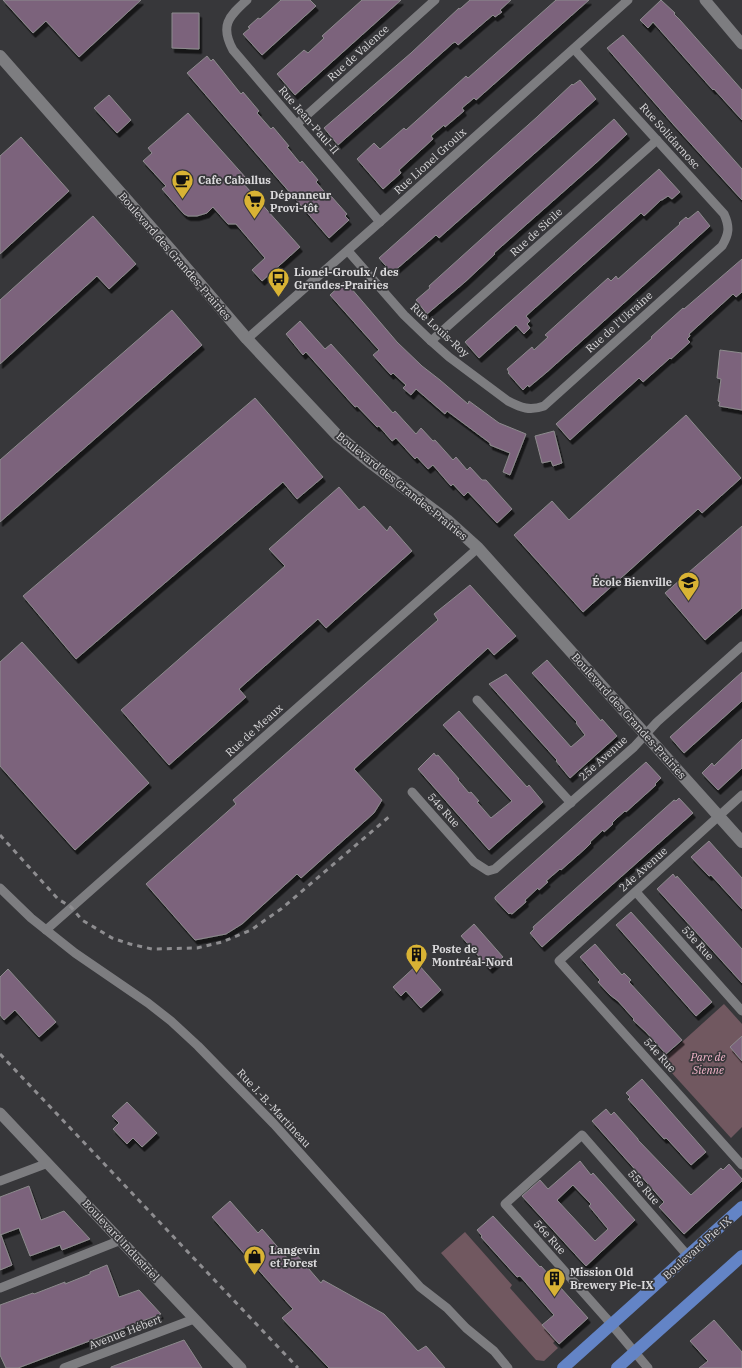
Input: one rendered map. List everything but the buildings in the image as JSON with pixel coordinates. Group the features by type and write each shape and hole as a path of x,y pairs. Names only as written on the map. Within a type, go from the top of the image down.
{"main road":[{"name":"Boulevard des Grandes-Prairies","path":"0,56 247,339 337,435 371,464 447,520 478,548 742,842"},
{"name":"Boulevard Pie-IX","path":"563,1368 742,1207"},
{"path":"617,1368 742,1256"}],"street":[{"name":"Rue Jean-Paul-II","path":"247,0 237,8 231,17 226,31 227,40 233,50 380,222"},
{"name":"Rue de Valence","path":"296,124 435,0"},
{"name":"Rue Lionel Groulx","path":"247,339 348,251 628,0"},
{"path":"705,0 742,44"},
{"name":"Rue Solidarnosc","path":"574,49 724,214 728,222 729,230 727,238 722,246"},
{"name":"Rue de Sicile","path":"431,341 657,140"},
{"name":"Rue de l'Ukraine","path":"529,410 544,406 722,246"},
{"name":"Rue Louis-Roy","path":"348,251 404,315 449,357 508,401 518,407 529,410"},
{"name":"Rue de Meaux","path":"46,930 478,548"},
{"name":"25e Avenue","path":"474,862 488,871 495,870 634,748 657,722 742,646"},
{"path":"477,700 571,803"},
{"name":"54e Rue","path":"412,792 474,862"},
{"name":"24e Avenue","path":"560,961 742,795"},
{"name":"Rue J.-B.-Martineau","path":"0,888 29,917 75,953 148,1003 194,1041 274,1124 420,1287 447,1308 466,1328 494,1351 508,1368"},
{"name":"53e Rue","path":"636,892 742,1011"},
{"name":"54e Rue","path":"560,961 742,1165"},
{"name":"Boulevard Industriel","path":"0,1113 241,1368"},
{"name":"55e Rue","path":"582,1135 688,1256"},
{"name":"56e Rue","path":"582,1135 505,1204 649,1367"},
{"path":"0,1181 48,1163"},
{"path":"0,1288 121,1240"},
{"name":"Avenue Hébert","path":"64,1368 194,1319"}],"green space":[{"name":"Parc de Sienne","path":"724,1004 742,1024 742,1127 731,1138 661,1061"},
{"path":"465,1232 512,1285 510,1288 556,1340 553,1343 558,1348 544,1361 536,1360 441,1253"}],"railway":[{"path":"0,835 58,899 71,907 82,920 112,938 152,949 197,948 222,942 251,930 281,909 390,816"},
{"path":"0,1054 298,1368"}],"place":[{"name":"Cafe Caballus","path":"183,200"},
{"name":"Dépanneur Provi-tôt","path":"254,220"},
{"name":"Lionel-Groulx / des Grandes-Prairies","path":"278,298"},
{"name":"École Bienville","path":"688,602"},
{"name":"Poste de Montréal-Nord","path":"417,974"},
{"name":"Langevin et Forest","path":"255,1276"},
{"name":"Mission Old Brewery Pie-IX","path":"554,1298"}]}
